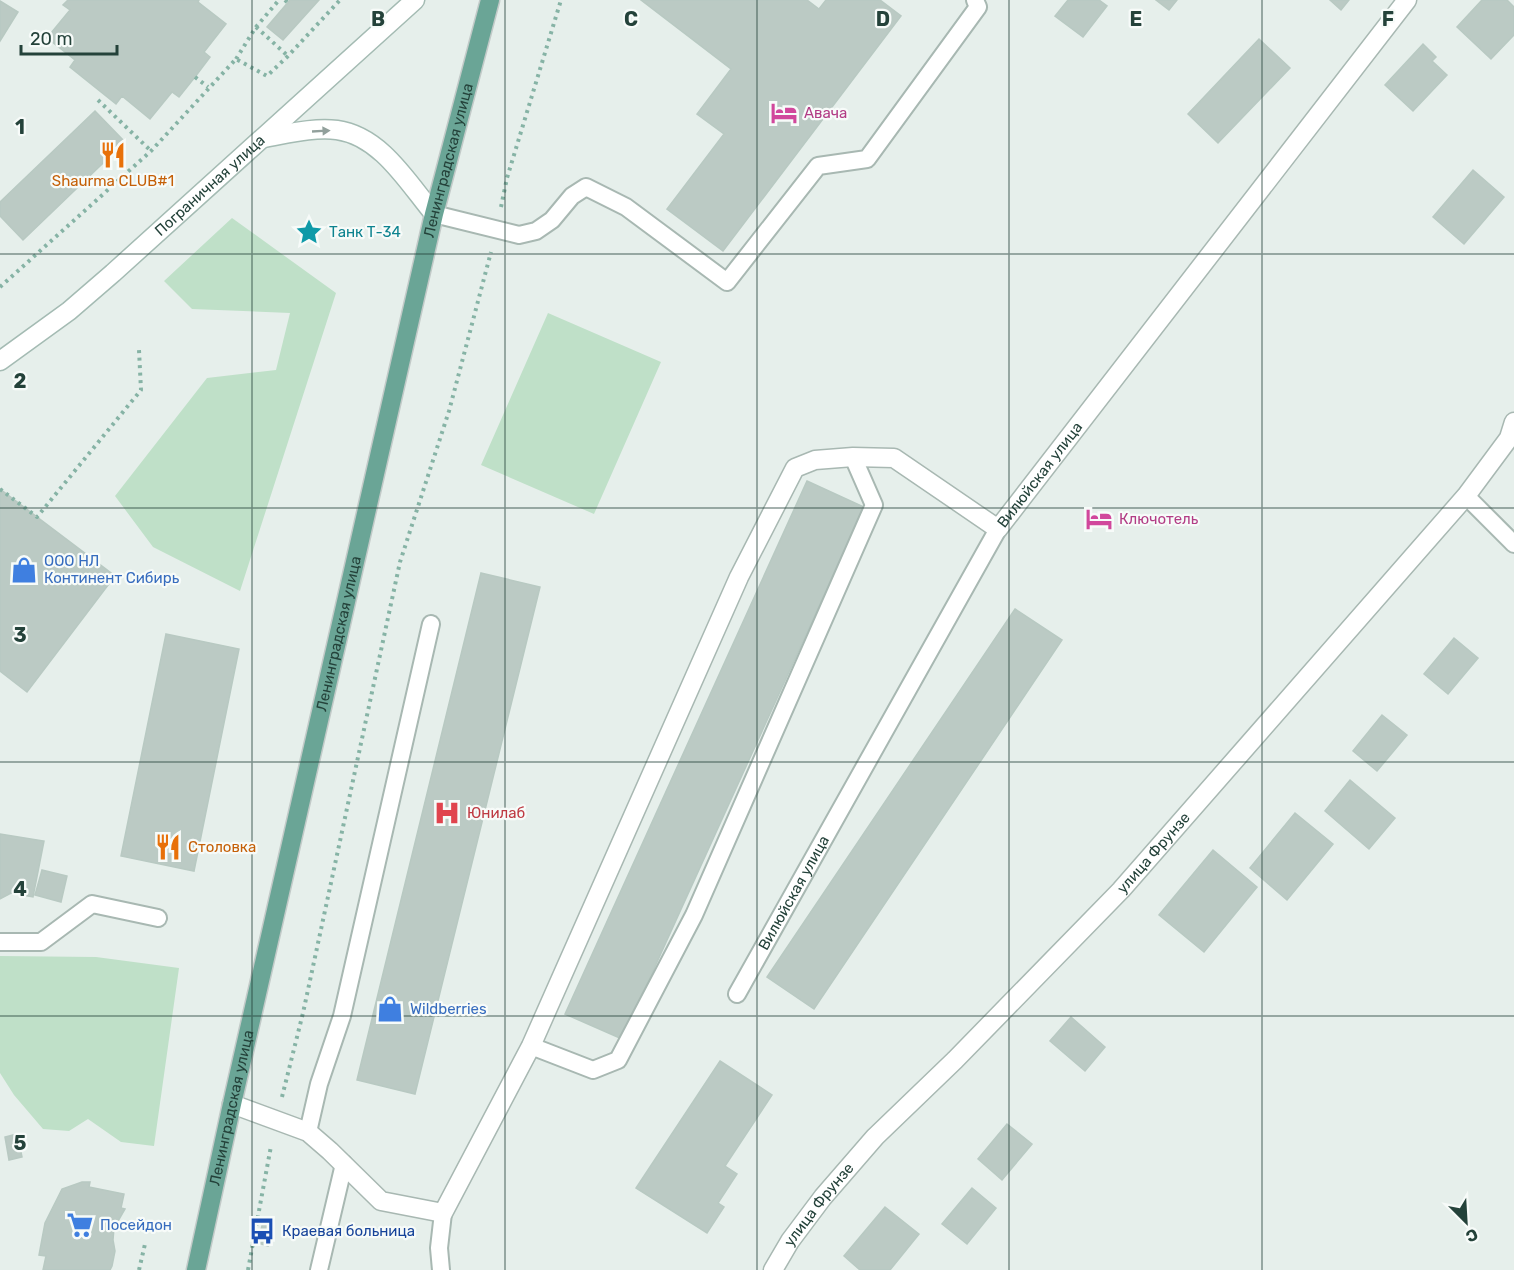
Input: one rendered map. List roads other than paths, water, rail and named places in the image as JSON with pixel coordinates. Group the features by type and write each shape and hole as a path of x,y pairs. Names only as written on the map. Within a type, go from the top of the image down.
{"main road":[{"name":"Ленинградская улица","path":"196,1270 434,214 490,0"}],"street":[{"name":"Пограничная улица","path":"0,361 69,311 415,0"},
{"name":"Вилюйская улица","path":"998,529 1407,0"},
{"path":"263,138 328,130 345,132 363,139 384,154 434,214"},
{"name":"улица Фрунзе","path":"773,1270 790,1241 823,1197 874,1137 955,1060 1121,890 1466,496 1509,438 1514,422"},
{"path":"232,1104 308,1132 344,1164 381,1202 443,1213 531,1046 739,578 795,468 815,460 853,457 894,458 998,529"}],"lane":[{"path":"434,214 519,236 536,231 552,220 572,196 586,187 626,207 727,282 818,166 867,159 978,7 975,0"},
{"path":"531,1046 593,1070 618,1060 694,915 874,505 853,457"},
{"path":"1466,496 1514,544"},
{"name":"Вилюйская улица","path":"736,994 998,529"},
{"path":"308,1132 319,1084 342,1016 431,624"},
{"path":"0,942 41,942 92,904 158,918"},
{"path":"319,1270 344,1164"},
{"path":"441,1270 439,1248 443,1213"}],"place":[{"name":"Авача","path":"784,113"},
{"name":"Shaurma CLUB#1","path":"113,155"},
{"name":"Танк Т-34","path":"309,232"},
{"name":"Ключотель","path":"1099,519"},
{"name":"ООО НЛ Континент Сибирь","path":"24,570"},
{"name":"Юнилаб","path":"447,813"},
{"name":"Столовка","path":"168,847"},
{"name":"Wildberries","path":"390,1009"},
{"name":"Посейдон","path":"80,1225"},
{"name":"Краевая больница","path":"262,1231"}]}
